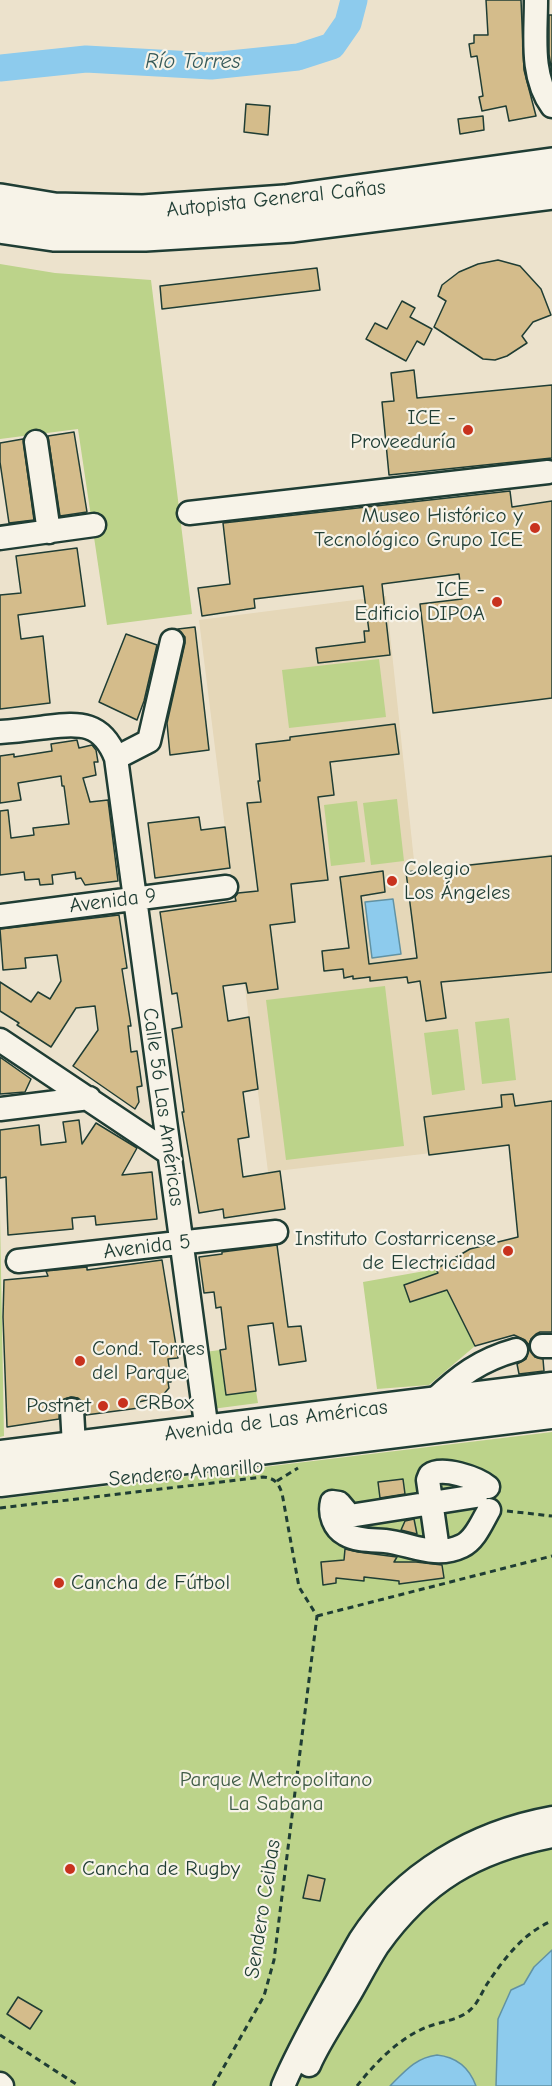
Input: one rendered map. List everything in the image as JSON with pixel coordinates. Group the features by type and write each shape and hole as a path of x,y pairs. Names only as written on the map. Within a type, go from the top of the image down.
{"highway":[{"name":"Autopista General Cañas","path":"0,201 54,210 154,211 285,202 552,165"},
{"name":"Autopista General Cañas","path":"0,226 54,234 145,234 293,225 552,192"}],"main road":[{"name":"Avenida de Las Américas","path":"0,1482 433,1401 552,1387"},
{"name":"Avenida de Las Américas","path":"0,1455 74,1446 209,1443 552,1414"}],"street":[{"path":"536,0 536,71 542,89 552,106"},
{"path":"36,442 49,532"},
{"path":"189,513 548,472"},
{"path":"0,538 94,525"},
{"path":"0,732 72,724 90,727 102,734 111,745 116,758 149,741 172,641"},
{"name":"Calle 56 Las Américas","path":"116,758 209,1443"},
{"name":"Avenida 9","path":"0,916 226,887"},
{"path":"0,1040 169,1153"},
{"path":"0,1109 89,1098"},
{"name":"Avenida 5","path":"18,1262 276,1232"},
{"path":"433,1401 471,1369 494,1356 516,1350"},
{"path":"72,1410 74,1446"},
{"path":"438,1550 428,1480 430,1475 435,1472 445,1472 474,1479 486,1501"},
{"path":"486,1501 467,1543 460,1547 420,1551 387,1541 354,1538 343,1534 336,1527 341,1518 431,1504 486,1501"},
{"path":"283,2086 303,2058 369,1943 389,1902 446,1856 475,1841 513,1827 552,1818"},
{"path":"369,1943 427,1889 456,1870 481,1857 521,1842 552,1836"},
{"path":"300,2086 303,2058"}],"path":[{"name":"Sendero Amarillo","path":"0,1508 251,1478 272,1478 277,1481 282,1493 299,1587 317,1616"},
{"path":"486,1501 552,1516"},
{"path":"317,1616 552,1556"},
{"name":"Sendero Ceibas","path":"213,2086 264,1996 274,1960 317,1616"},
{"path":"357,2086 403,2039 426,2027 455,2018 470,2010 522,1939 538,1927 552,1921"},
{"path":"0,2035 79,2086"}],"shaded area":[{"name":"Colegio Los Ángeles","path":"386,596 415,870 552,854 552,1139 268,1172 199,620"}],"green space":[{"path":"0,264 55,273 151,280 192,614 107,625 78,429 0,439"},
{"path":"379,659 386,717 289,728 282,670"},
{"path":"397,799 404,861 371,865 363,803"},
{"path":"357,801 365,862 331,866 324,805"},
{"path":"385,986 404,1146 286,1160 266,1000"},
{"path":"509,1018 516,1080 482,1084 475,1022"},
{"path":"458,1029 465,1090 432,1095 424,1033"},
{"path":"0,1215 4,1436 0,1437"},
{"path":"436,1269 475,1346 429,1385 377,1389 363,1282"},
{"path":"220,1350 226,1395 256,1391 258,1403 212,1409 205,1352"},
{"name":"Parque Metropolitano La Sabana","path":"552,1432 552,2086 0,2086 0,1499"}],"water":[{"path":"393,899 401,954 372,958 365,902"},
{"path":"552,1950 552,2086 496,2086 498,2019 511,1990 524,1984 534,1967"},
{"path":"437,2055 451,2058 461,2064 470,2073 476,2086 390,2086 416,2062"}],"building":[{"path":"486,0 521,0 524,70 536,116 509,121 506,106 482,111 479,97 483,96 477,56 471,57 469,44 474,43 474,35 488,35"},
{"path":"549,15 552,15 552,73 549,54"},
{"path":"246,104 270,106 268,135 244,132"},
{"path":"483,116 484,130 460,134 458,119"},
{"path":"498,260 520,266 541,289 551,315 533,322 522,336 527,343 507,356 495,360 483,359 434,327 446,301 438,296 442,285 459,272 478,264"},
{"path":"317,268 320,290 162,309 160,286"},
{"path":"402,301 415,308 410,317 432,329 424,345 417,341 406,361 366,339 375,323 387,329"},
{"name":"ICE - Proveeduría","path":"414,370 417,398 552,385 552,458 389,475 382,402 394,401 391,373"},
{"path":"74,432 87,512 60,516 48,436"},
{"path":"23,439 34,520 9,523 0,462 0,443"},
{"path":"510,491 512,507 552,501 552,698 433,713 420,604 462,599 459,574 382,584 390,655 318,663 316,648 365,642 364,631 369,631 363,586 254,599 255,608 202,616 198,588 230,584 223,523"},
{"path":"77,548 85,606 18,615 21,639 43,636 50,703 0,709 0,595 21,593 16,556"},
{"path":"195,627 209,750 170,755 167,723 185,643 185,637 178,629"},
{"path":"126,634 157,645 144,701 137,720 99,702"},
{"path":"395,724 399,754 330,762 334,795 318,797 328,880 291,884 295,922 270,925 278,989 248,993 246,983 223,986 228,1021 249,1017 258,1089 243,1092 249,1137 238,1139 243,1177 280,1171 285,1209 224,1218 223,1209 199,1213 182,1112 184,1112 172,1029 182,1027 177,993 172,994 160,912 236,901 235,897 238,893 258,891 247,803 261,802 256,744 290,740 290,737"},
{"path":"77,740 79,748 92,745 96,750 98,762 94,762 96,775 83,778 90,802 108,800 118,881 85,885 81,878 76,879 75,872 52,875 53,884 40,885 39,879 25,880 24,872 0,875 0,811 8,810 11,838 34,835 33,828 69,824 61,776 18,783 21,800 0,803 0,756 14,754 14,757 52,751 51,744"},
{"path":"199,817 201,830 225,827 230,868 155,878 148,823"},
{"path":"552,856 552,972 441,982 446,1018 426,1021 420,981 408,983 407,977 370,981 370,977 344,978 343,969 324,971 322,951 349,948 340,877 383,871 385,892 361,896 369,964 417,958 406,872"},
{"path":"119,915 127,968 122,969 131,1026 128,1026 131,1052 137,1051 142,1086 137,1087 139,1102 135,1109 73,1066 98,1030 95,1006 76,1008 51,1047 0,1011 0,982 31,1002 38,992 50,999 61,981 57,955 25,958 26,968 3,970 0,929"},
{"path":"0,1057 31,1079 25,1092 0,1094"},
{"name":"Instituto Costarricense de Electricidad","path":"513,1094 515,1106 552,1101 552,1332 536,1334 529,1345 525,1340 514,1335 475,1346 447,1290 410,1302 404,1285 438,1273 436,1269 470,1249 518,1237 509,1145 429,1155 424,1117 502,1107 501,1095"},
{"path":"79,1120 82,1144 96,1123 137,1148 122,1175 152,1172 157,1219 96,1225 95,1216 72,1218 73,1229 8,1235 6,1177 0,1178 0,1130 39,1125 41,1145 66,1142 63,1122"},
{"path":"277,1245 288,1327 301,1326 306,1361 279,1365 273,1323 248,1326 256,1391 226,1395 220,1350 226,1349 221,1307 216,1308 214,1292 204,1293 199,1257"},
{"name":"Cond. Torres del Parque","path":"162,1260 178,1358 168,1359 171,1382 168,1382 169,1388 162,1396 139,1402 139,1408 86,1415 83,1402 71,1397 60,1403 59,1419 7,1427 4,1280 48,1276 46,1271 87,1267 87,1270"},
{"path":"529,1348 535,1357 543,1359 544,1371 519,1374 517,1364 526,1359"},
{"path":"403,1479 405,1494 380,1498 378,1482"},
{"path":"414,1519 417,1534 401,1530 405,1521"},
{"path":"345,1549 397,1557 394,1562 442,1565 444,1578 399,1584 399,1581 364,1577 364,1581 336,1578 336,1583 323,1585 321,1562 344,1560"},
{"path":"308,1875 325,1879 320,1901 303,1898"},
{"path":"18,1997 42,2011 30,2029 7,2014"}],"waterway":[{"name":"Río Torres","path":"0,68 86,59 211,66 298,57 332,46 348,23 354,0"}],"place":[{"name":"ICE - Proveeduría","path":"468,430"},
{"name":"Museo Histórico y Tecnológico Grupo ICE","path":"535,528"},
{"name":"ICE - Edificio DIPOA","path":"497,602"},
{"name":"Colegio Los Ángeles","path":"392,881"},
{"name":"Instituto Costarricense de Electricidad","path":"508,1251"},
{"name":"Cond. Torres del Parque","path":"80,1361"},
{"name":"CRBox","path":"123,1403"},
{"name":"Postnet","path":"103,1406"},
{"name":"Cancha de Fútbol","path":"59,1583"},
{"name":"Cancha de Rugby","path":"70,1869"}]}
